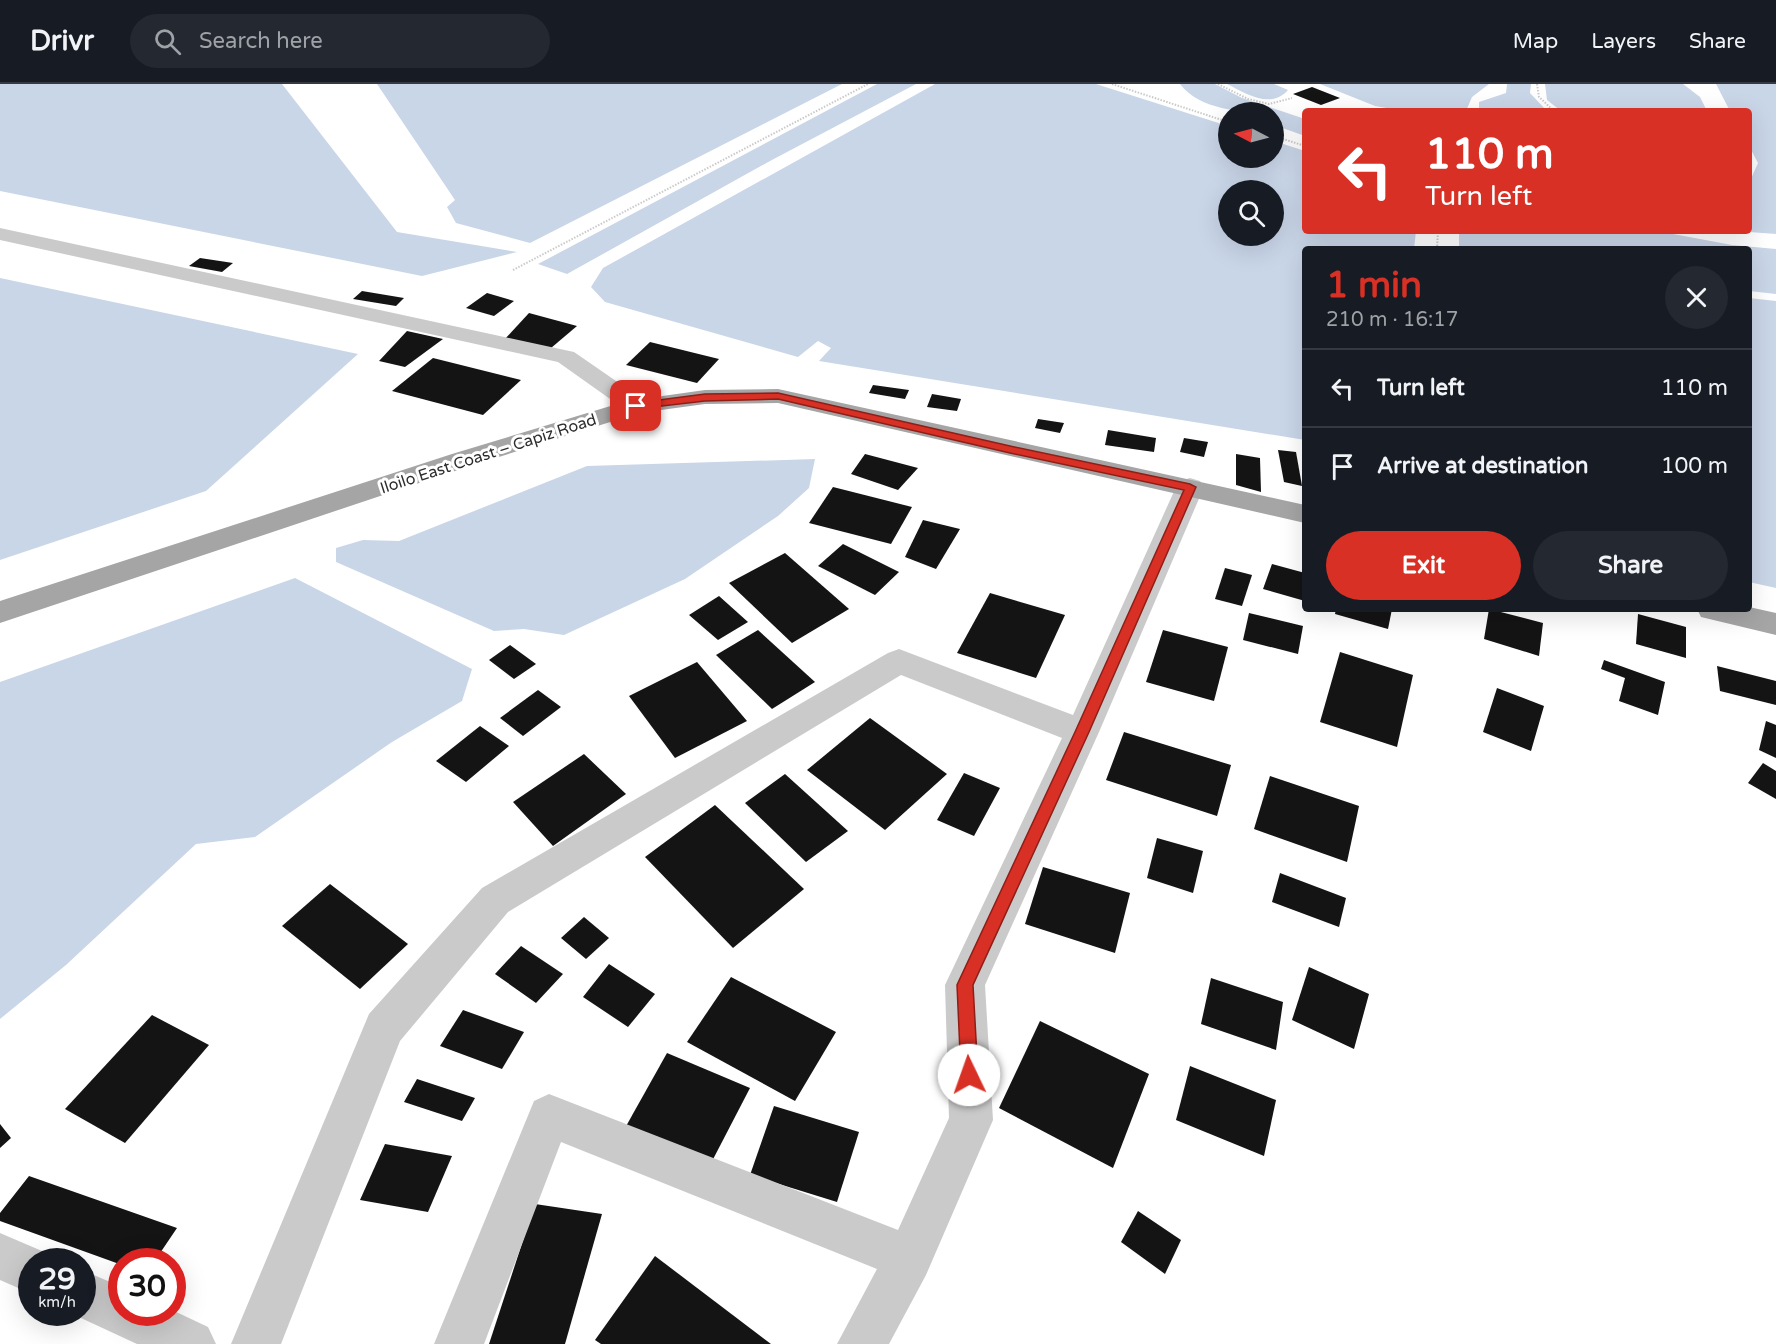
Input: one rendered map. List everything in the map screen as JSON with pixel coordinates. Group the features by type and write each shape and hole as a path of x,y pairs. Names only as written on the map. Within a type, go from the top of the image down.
{"main road":[{"name":"Iloilo East Coast – Capiz Road","path":"0,612 450,464 636,406 705,398 778,396 1302,513"},
{"path":"1725,612 1776,624"}],"street":[{"path":"0,234 566,357 636,406"},
{"path":"862,1344 909,1258 971,1120 965,985 1082,732 1190,487"},
{"path":"256,1344 384,1028 495,900 899,662 1082,732"},
{"path":"459,1344 549,1116 909,1258"},
{"path":"0,1256 18,1264"},
{"path":"152,1326 191,1344"}],"path":[{"path":"513,270 868,84"},
{"path":"1112,84 1218,119"},
{"path":"1218,84 1248,99 1269,104 1292,98"},
{"path":"1537,84 1539,97 1551,108"},
{"path":"1284,139 1302,145"}],"water":[{"path":"0,84 282,84 397,232 517,252 422,276 0,191"},
{"path":"377,84 842,84 530,243 456,223 447,207 455,200"},
{"path":"877,84 916,84 770,161 567,274 538,264"},
{"path":"935,84 1096,84 1218,123 1218,168 1284,168 1284,144 1302,150 1302,234 1416,234 1414,246 1302,246 1302,440 819,361 831,348 818,341 798,357 605,302 591,287 603,268"},
{"path":"1180,84 1215,84 1254,102 1218,102 1218,107 1199,100"},
{"path":"1227,84 1274,84 1288,90 1274,99 1266,99 1250,95"},
{"path":"1320,84 1489,84 1472,97 1467,108 1375,106"},
{"path":"1507,84 1531,84 1530,93 1544,108 1479,108 1479,102 1506,93"},
{"path":"1545,84 1683,84 1700,97 1706,108 1557,108 1547,100"},
{"path":"1716,84 1776,84 1776,234 1752,232 1752,176 1758,163 1752,152 1752,108 1728,108"},
{"path":"1284,112 1302,118 1302,135 1284,129"},
{"path":"1459,234 1673,234 1743,246 1459,246"},
{"path":"1752,247 1776,249 1776,294 1752,291"},
{"path":"0,278 358,354 206,491 0,560"},
{"path":"1752,298 1776,301 1776,588 1752,583"},
{"path":"815,459 809,488 778,516 685,579 564,635 524,629 494,631 336,562 336,548 363,540 399,541 587,466"},
{"path":"295,578 472,669 462,701 392,742 255,837 196,844 66,965 0,1019 0,682"}],"building":[{"path":"1312,87 1340,98 1321,105 1293,94"},
{"path":"200,258 233,263 222,272 189,266"},
{"path":"362,291 404,298 396,306 353,299"},
{"path":"487,293 514,301 494,316 466,308"},
{"path":"529,313 577,326 551,348 504,340"},
{"path":"407,331 443,339 405,367 379,361"},
{"path":"650,342 719,359 697,383 626,365"},
{"path":"433,358 521,380 483,415 392,391"},
{"path":"873,385 909,390 905,399 869,393"},
{"path":"932,394 961,399 957,411 927,407"},
{"path":"1038,419 1064,423 1060,433 1035,428"},
{"path":"1108,430 1156,438 1154,452 1105,445"},
{"path":"1184,438 1208,442 1204,457 1180,452"},
{"path":"1278,450 1296,452 1302,486 1284,482"},
{"path":"865,454 918,468 898,490 851,474"},
{"path":"1236,454 1260,458 1261,492 1236,485"},
{"path":"833,487 912,507 891,544 809,523"},
{"path":"923,520 960,529 936,569 905,557"},
{"path":"843,544 899,572 875,595 818,566"},
{"path":"785,553 849,609 792,643 729,583"},
{"path":"1272,564 1302,572 1302,600 1263,589"},
{"path":"1225,568 1252,575 1242,606 1215,599"},
{"path":"990,593 1065,615 1036,678 957,653"},
{"path":"719,596 748,622 718,640 689,615"},
{"path":"1335,612 1391,612 1388,629 1335,614"},
{"path":"1488,612 1501,612 1543,623 1539,656 1484,639"},
{"path":"1249,613 1303,626 1298,654 1243,640"},
{"path":"1638,614 1686,627 1686,658 1636,644"},
{"path":"758,630 815,682 772,709 716,655"},
{"path":"1163,630 1228,647 1214,701 1146,682"},
{"path":"510,645 536,664 514,679 489,660"},
{"path":"1340,652 1413,675 1397,747 1320,722"},
{"path":"1604,660 1665,682 1658,715 1619,701 1625,678 1601,669"},
{"path":"697,662 747,721 675,758 629,696"},
{"path":"1717,666 1776,681 1776,705 1720,691"},
{"path":"1497,688 1544,706 1531,751 1483,732"},
{"path":"538,690 561,707 523,736 500,718"},
{"path":"870,718 947,774 885,830 807,770"},
{"path":"1766,721 1776,725 1776,758 1759,750"},
{"path":"480,726 509,746 466,782 436,761"},
{"path":"1124,732 1231,765 1217,816 1106,780"},
{"path":"584,754 626,794 553,846 513,802"},
{"path":"1763,763 1776,771 1776,799 1748,783"},
{"path":"964,773 1000,788 974,836 937,820"},
{"path":"785,774 848,831 806,862 745,803"},
{"path":"1270,776 1359,806 1347,862 1254,829"},
{"path":"715,805 804,889 733,948 645,857"},
{"path":"1157,838 1203,851 1193,893 1147,878"},
{"path":"1043,867 1130,893 1115,953 1025,924"},
{"path":"1280,873 1346,898 1339,927 1272,902"},
{"path":"330,884 408,944 360,989 282,926"},
{"path":"584,917 609,938 586,959 561,938"},
{"path":"521,946 563,974 536,1003 495,974"},
{"path":"609,964 655,994 628,1027 583,997"},
{"path":"1309,967 1369,994 1354,1049 1292,1020"},
{"path":"731,977 836,1032 795,1101 687,1042"},
{"path":"1211,978 1283,1002 1276,1050 1201,1024"},
{"path":"463,1010 524,1032 502,1069 440,1046"},
{"path":"152,1015 209,1045 125,1143 65,1109"},
{"path":"1040,1021 1149,1074 1113,1168 999,1108"},
{"path":"667,1053 750,1088 709,1167 625,1128"},
{"path":"1190,1066 1276,1100 1264,1156 1176,1120"},
{"path":"417,1079 475,1098 462,1121 404,1102"},
{"path":"774,1106 859,1132 837,1202 750,1175"},
{"path":"0,1124 11,1138 0,1148"},
{"path":"385,1144 452,1156 428,1212 360,1200"},
{"path":"29,1176 177,1228 163,1248 108,1248 108,1260 96,1256 96,1248 75,1248 0,1221 0,1213"},
{"path":"535,1204 602,1214 565,1344 489,1344"},
{"path":"1138,1211 1181,1240 1165,1274 1121,1242"},
{"path":"655,1256 771,1344 601,1344 595,1340"}],"route":[{"path":"636,406 705,398 778,396 1190,487 1082,732 965,985 969,1075"}]}
